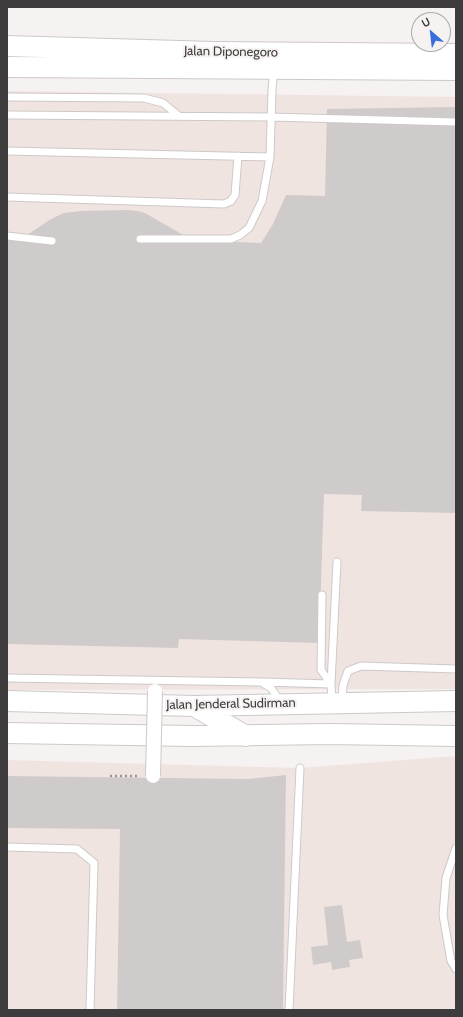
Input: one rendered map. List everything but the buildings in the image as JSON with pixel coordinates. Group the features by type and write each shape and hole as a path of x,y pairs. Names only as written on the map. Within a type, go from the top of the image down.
{"street":[{"name":"Jalan Diponegoro","path":"7,46 176,51 456,54"},
{"path":"330,69 395,54"},
{"name":"Jalan Diponegoro","path":"7,67 456,70"},
{"path":"153,776 155,691"},
{"name":"Jalan Jenderal Sudirman","path":"7,701 194,706 282,704 335,696 456,701"},
{"path":"194,706 246,736"},
{"path":"7,733 246,736 329,734 456,736"}],"lane":[{"path":"140,239 231,239 240,235 249,228 262,201 270,157 274,69"},
{"path":"7,97 144,98 163,103 180,116"},
{"path":"7,115 271,117 456,122"},
{"path":"7,152 270,157"},
{"path":"7,196 224,204 231,201 235,195 238,156"},
{"path":"7,236 52,241"},
{"path":"335,696 337,562"},
{"path":"322,595 321,670 335,696"},
{"path":"335,696 343,685 348,671 361,666 456,669"},
{"path":"7,678 261,682 335,696"},
{"path":"261,682 271,688 282,704"},
{"path":"289,1010 300,768"},
{"path":"7,847 76,849 94,863 90,1010"},
{"path":"456,848 446,878 443,915 451,961 456,969"}],"path":[{"path":"110,776 153,776"}],"shaded area":[{"path":"7,91 456,97 456,689 7,690"},
{"path":"456,756 456,1010 7,1010 7,760 300,768"}]}
